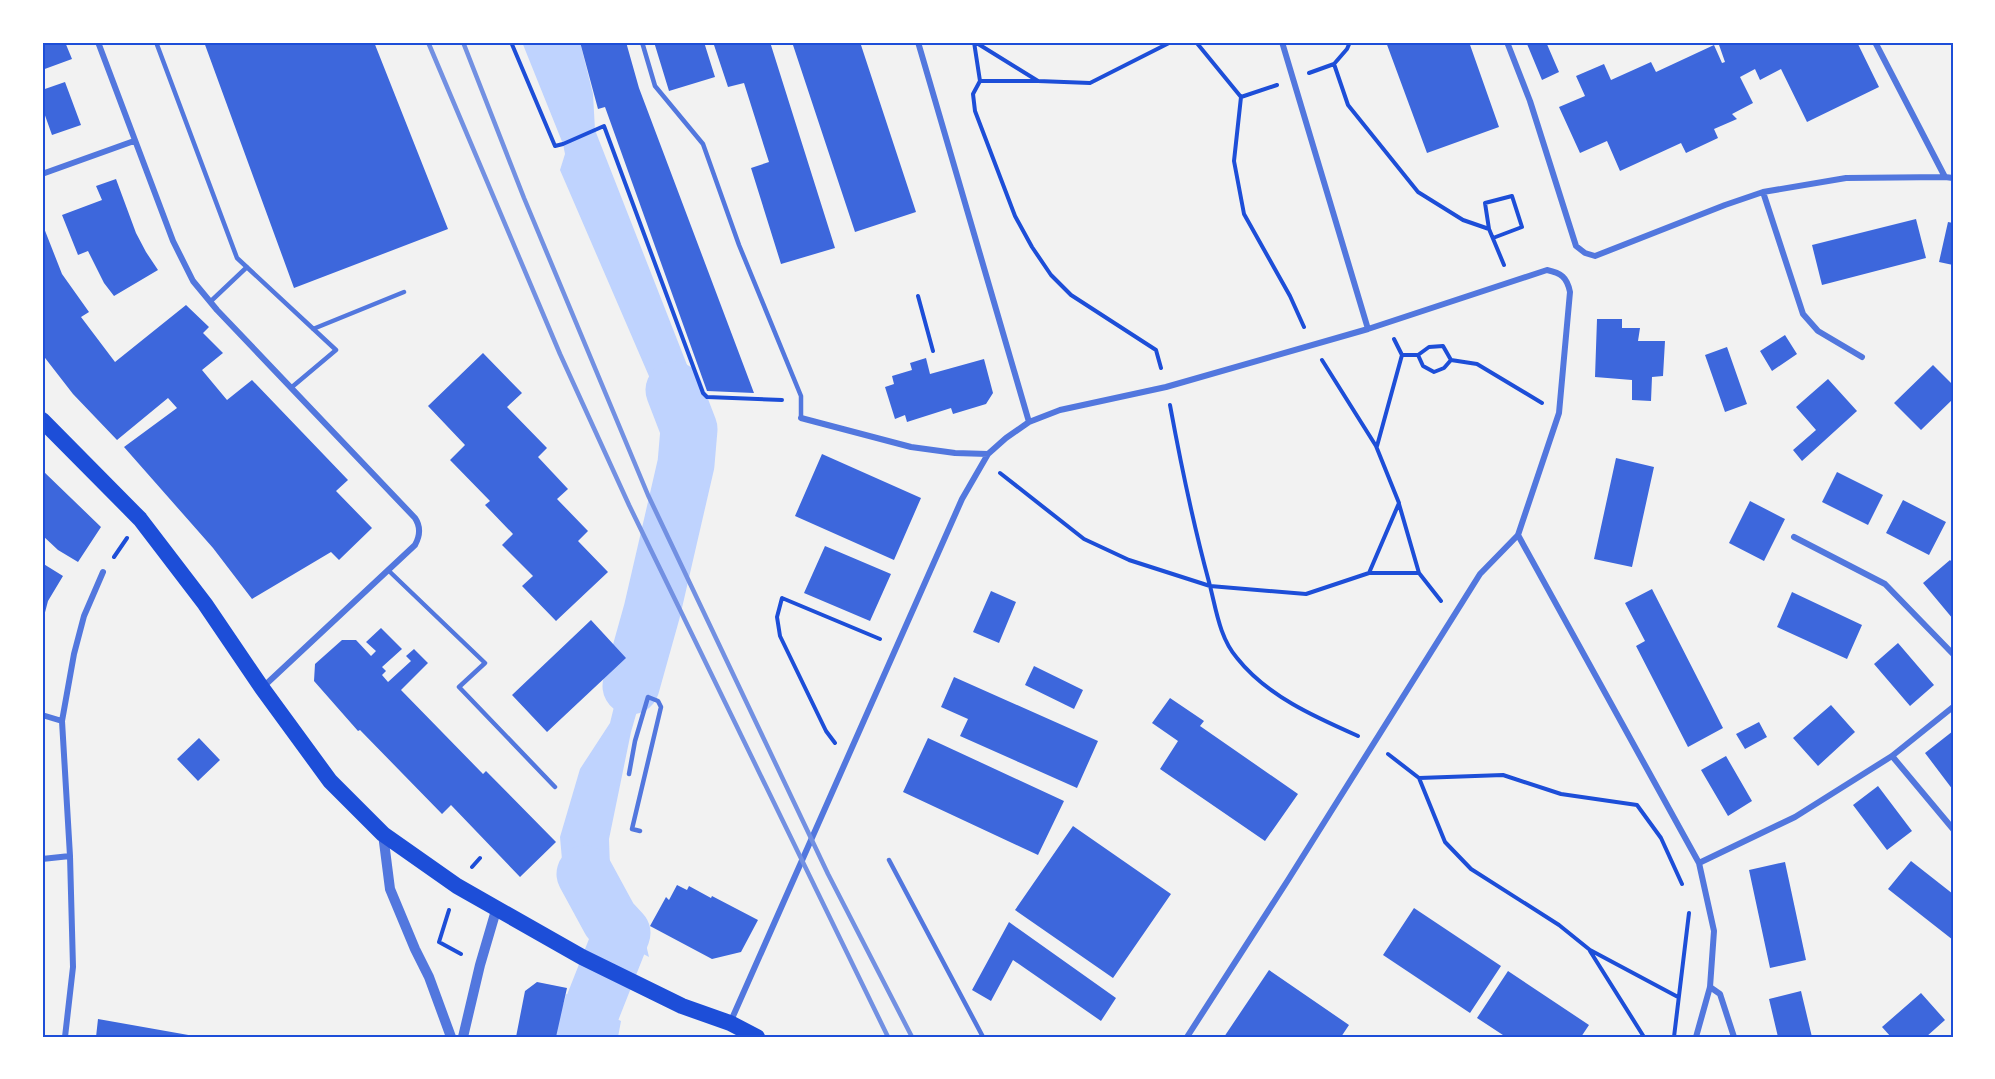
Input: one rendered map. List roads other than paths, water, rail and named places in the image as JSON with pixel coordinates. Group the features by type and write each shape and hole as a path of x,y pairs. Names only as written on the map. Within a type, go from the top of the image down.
{"highway":[{"path":"42,420 140,519 205,604 262,688 330,780 383,834 435,872 582,957 682,1006 730,1023 757,1037"}],"street":[{"path":"98,42 179,257 197,287 415,518 418,525 419,533 415,545 262,688"},
{"path":"918,42 1029,422"},
{"path":"1281,42 1368,329"},
{"path":"1508,42 1530,101 1576,246 1584,254 1595,256 1763,192 1846,178 1953,178"},
{"path":"1875,42 1945,177"},
{"path":"42,174 134,141"},
{"path":"1763,192 1803,314 1818,331 1862,357"},
{"path":"730,1023 962,499 986,457 1006,438 1029,422 1060,410 1166,387 1386,324 1547,270 1564,276 1570,292 1559,413 1518,536 1480,574 1187,1037"},
{"path":"801,418 911,447 986,457"},
{"path":"1518,536 1699,863 1714,931 1710,987 1696,1037"},
{"path":"1794,537 1885,584 1953,654"},
{"path":"65,1037 73,967 70,856 62,721 74,654 84,616 103,572"},
{"path":"1699,863 1795,817 1892,756 1953,707"},
{"path":"42,715 62,721"},
{"path":"1892,756 1953,829"},
{"path":"383,834 390,889 429,977 451,1037"},
{"path":"42,859 70,856"},
{"path":"463,1037 497,907"},
{"path":"1710,987 1720,994 1734,1037"}],"lane":[{"path":"156,42 237,258 336,350 292,387"},
{"path":"642,42 655,86 703,144 739,245 801,396 801,418"},
{"path":"210,302 247,267"},
{"path":"313,329 404,292"},
{"path":"389,571 485,663 459,687 555,787"},
{"path":"630,774 635,741 648,697 658,701 661,707 632,829 640,831"},
{"path":"889,860 982,1037"}],"water":[{"path":"522,42 580,42 593,94 595,130 709,421 705,506 560,170 565,154 563,144"},
{"path":"641,586 660,631 631,732 609,839 610,867 620,909 643,932 649,957 600,931 563,871 560,837 580,769 610,723"},
{"path":"566,994 621,1021 618,1037 556,1037"}],"waterway":[{"path":"631,686 652,611 686,464 689,429 674,390"},
{"path":"581,1037 622,933 610,920 585,874"}],"railway":[{"path":"428,42 560,354 629,505 888,1037"},
{"path":"463,42 524,198 648,495 828,874 912,1037"}]}
